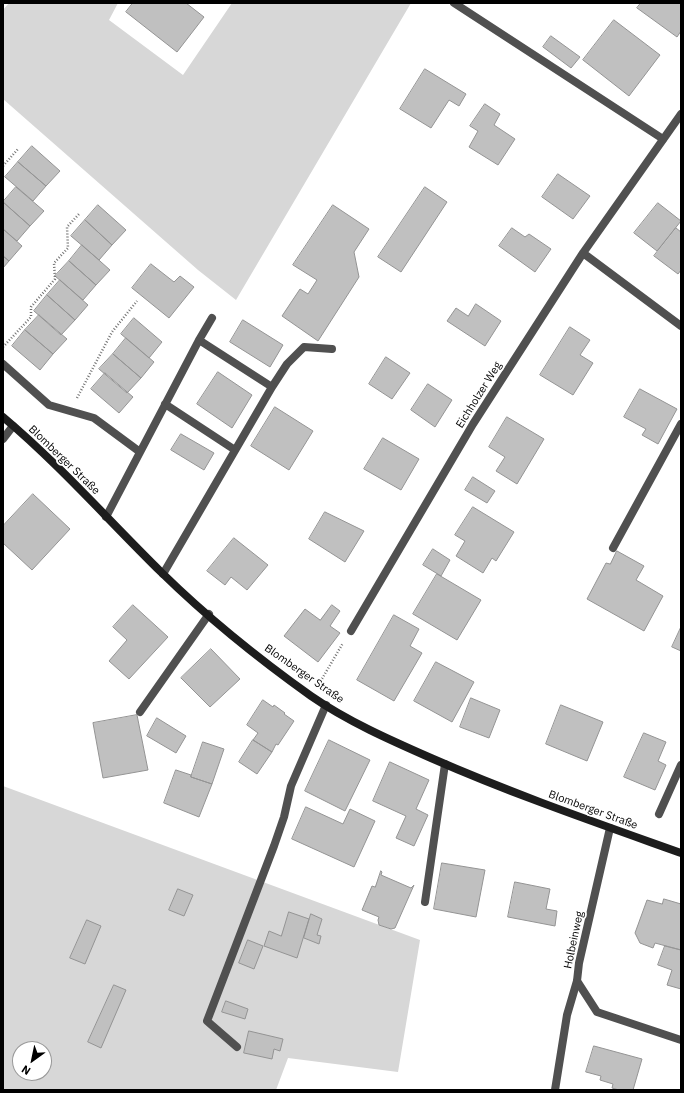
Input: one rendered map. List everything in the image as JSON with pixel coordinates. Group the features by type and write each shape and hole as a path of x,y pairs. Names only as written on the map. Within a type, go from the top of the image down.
{"street":[{"path":"454,3 663,139"},
{"name":"Eichholzer Weg","path":"351,631 474,424 582,253 681,114"},
{"path":"582,253 681,326"},
{"path":"106,517 212,318"},
{"path":"199,340 272,387"},
{"path":"163,574 272,387 287,364 304,346 332,349"},
{"path":"3,364 49,405 94,418 140,452"},
{"path":"165,404 235,450"},
{"name":"Blomberger Straße","path":"3,417 163,574 241,643 312,696 370,730 445,764 529,798 681,853"},
{"path":"613,548 681,424"},
{"path":"3,438 13,426"},
{"path":"140,712 209,614"},
{"path":"237,1047 207,1021 274,846 284,817 291,786 326,705"},
{"path":"425,902 445,764"},
{"path":"659,814 681,765"},
{"name":"Holbeinweg","path":"610,828 579,963 577,981 597,1012 681,1040"},
{"path":"555,1090 566,1014 577,981"}],"path":[{"path":"3,166 18,149"},
{"path":"3,347 31,317 31,307 55,279 54,263 68,248 67,227 80,214"},
{"path":"70,411 112,332 137,301"},
{"path":"312,696 351,631"}],"shaded area":[{"path":"9,3 118,3 109,20 183,75 232,3 411,3 236,300 198,270 3,99 3,10"},
{"path":"3,786 420,940 398,1072 288,1058 276,1090 3,1090"}],"building":[{"path":"133,3 186,3 204,17 177,52 126,12"},
{"path":"641,3 681,3 681,31 677,37 637,8"},
{"path":"614,20 660,55 629,96 583,60"},
{"path":"551,36 580,57 571,68 543,47"},
{"path":"425,69 466,94 459,106 449,100 431,128 400,109"},
{"path":"485,104 500,114 494,125 515,139 498,165 469,147 478,131 470,126"},
{"path":"32,146 60,171 46,186 18,162"},
{"path":"18,162 46,186 33,201 5,177"},
{"path":"558,174 590,196 573,219 542,197"},
{"path":"16,187 44,211 30,226 3,202"},
{"path":"425,187 447,202 401,272 378,257"},
{"path":"3,202 30,226 17,241 3,229"},
{"path":"658,203 681,221 657,251 634,233"},
{"path":"98,205 126,230 112,245 85,220"},
{"path":"333,205 369,229 354,252 359,277 318,341 282,316 300,289 308,294 317,280 293,265"},
{"path":"85,220 112,245 99,260 71,236"},
{"path":"512,228 525,237 529,234 551,249 535,272 499,246"},
{"path":"676,228 681,232 681,270 678,274 654,256"},
{"path":"3,229 22,246 9,261 3,256"},
{"path":"82,245 110,270 96,285 69,261"},
{"path":"3,256 9,261 3,268"},
{"path":"69,261 96,285 83,300 55,276"},
{"path":"151,264 174,282 180,276 194,287 169,318 132,288"},
{"path":"60,280 88,305 75,320 47,295"},
{"path":"47,295 75,320 61,335 34,311"},
{"path":"476,304 501,321 485,346 447,321 456,308 468,316"},
{"path":"39,315 67,339 53,354 25,330"},
{"path":"134,318 162,342 149,358 121,334"},
{"path":"243,320 283,345 270,367 230,342"},
{"path":"570,327 590,340 580,355 593,363 573,395 540,375"},
{"path":"25,330 53,354 40,370 12,346"},
{"path":"126,338 154,362 141,378 113,354"},
{"path":"113,354 141,378 127,393 99,369"},
{"path":"386,357 410,373 392,399 369,384"},
{"path":"218,372 252,395 232,428 197,404"},
{"path":"105,373 133,397 119,413 91,389"},
{"path":"428,384 452,400 435,427 411,410"},
{"path":"640,389 677,409 658,444 642,435 646,429 624,417"},
{"path":"275,407 313,431 289,470 251,446"},
{"path":"507,417 544,439 517,484 496,471 505,457 489,447"},
{"path":"181,434 214,453 204,470 171,450"},
{"path":"383,438 419,459 401,490 364,469"},
{"path":"473,477 495,491 487,503 465,490"},
{"path":"33,494 70,529 32,570 3,543 3,526"},
{"path":"473,507 514,532 496,561 492,558 483,573 456,556 465,541 455,535"},
{"path":"325,512 364,531 345,562 309,539"},
{"path":"234,538 268,565 247,590 231,577 225,585 207,571"},
{"path":"433,549 450,560 441,576 423,565"},
{"path":"617,551 644,566 636,580 663,596 644,631 587,599 606,563 610,564"},
{"path":"437,574 481,600 457,640 413,614"},
{"path":"133,605 168,637 129,679 109,661 127,640 113,627"},
{"path":"332,605 340,611 330,626 340,633 318,662 284,636 305,609 320,620"},
{"path":"394,615 419,629 410,646 422,653 394,701 357,680"},
{"path":"681,627 681,651 672,647"},
{"path":"211,649 240,679 210,707 181,678"},
{"path":"436,662 474,682 452,722 414,701"},
{"path":"471,698 500,710 489,738 460,727"},
{"path":"263,700 273,707 274,705 294,721 278,745 276,744 272,752 253,740 258,733 247,725"},
{"path":"561,705 603,722 587,761 546,744"},
{"path":"137,715 148,770 103,778 93,723"},
{"path":"157,718 186,736 176,753 147,736"},
{"path":"644,733 666,742 658,761 666,765 655,790 624,777"},
{"path":"253,740 272,752 257,774 239,762"},
{"path":"329,740 370,760 345,811 305,791"},
{"path":"203,742 224,749 212,784 191,777"},
{"path":"390,762 429,780 416,809 428,815 414,846 396,838 406,816 373,801"},
{"path":"176,770 212,784 199,817 164,803"},
{"path":"306,807 343,824 350,809 375,821 354,867 292,839"},
{"path":"442,863 485,870 476,917 434,909"},
{"path":"381,871 381,875 411,888 414,885 395,928 391,929 379,925 379,917 362,910 372,886 375,887"},
{"path":"515,882 550,889 546,909 557,911 555,926 508,917"},
{"path":"178,889 193,895 184,916 169,910"},
{"path":"664,899 681,904 681,950 655,943 653,948 640,943 635,933 647,900 662,904"},
{"path":"289,912 309,919 297,958 264,946 269,931 281,936"},
{"path":"311,914 322,919 317,935 321,936 319,944 304,938"},
{"path":"87,920 101,926 85,964 70,958"},
{"path":"248,940 263,946 254,969 239,963"},
{"path":"665,946 681,950 681,989 667,985 672,970 658,965"},
{"path":"114,985 126,990 101,1048 88,1042"},
{"path":"226,1001 248,1009 245,1019 222,1012"},
{"path":"249,1031 283,1039 280,1051 274,1049 272,1059 244,1053"},
{"path":"594,1046 642,1059 633,1090 619,1090 612,1088 613,1084 600,1080 601,1076 586,1072"}]}
